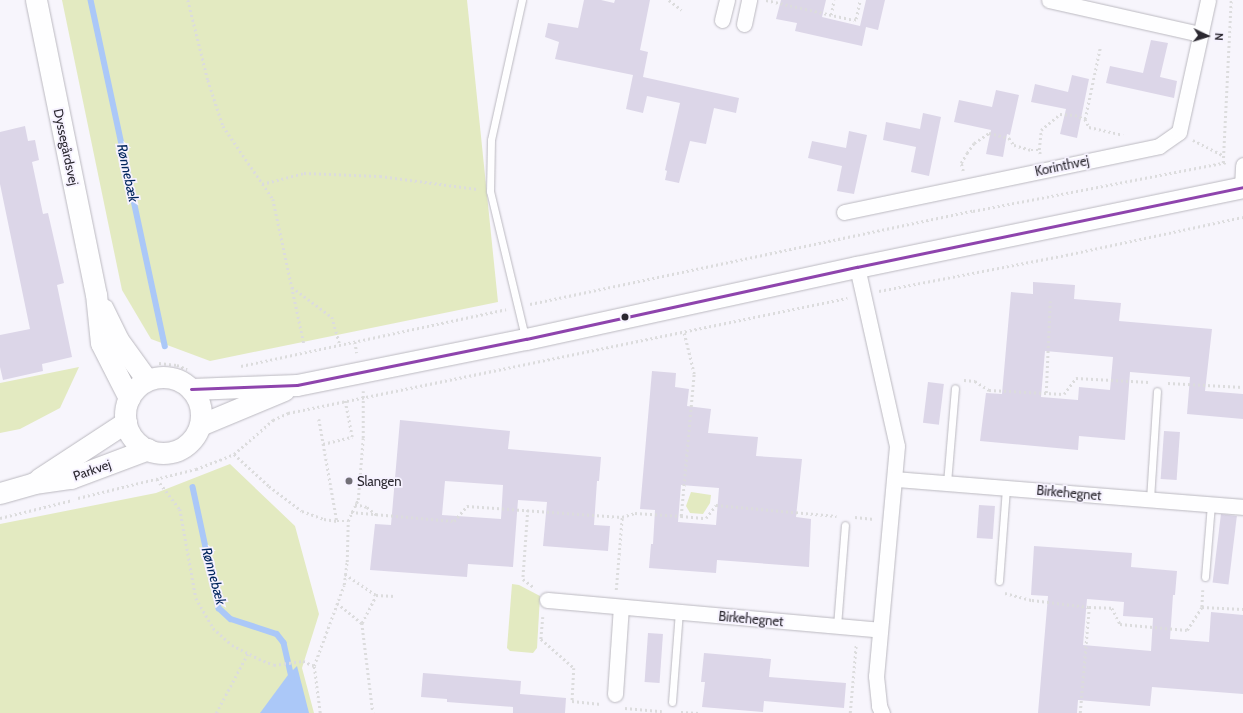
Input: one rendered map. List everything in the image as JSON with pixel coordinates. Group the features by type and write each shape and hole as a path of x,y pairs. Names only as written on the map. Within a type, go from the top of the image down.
{"street":[{"name":"Dyssegårdsvej","path":"36,0 96,294 101,343 129,398"},
{"path":"722,20 727,0"},
{"path":"744,24 749,0"},
{"path":"1049,0 1200,34"},
{"path":"1179,132 1208,0"},
{"name":"Korinthvej","path":"844,212 1159,146 1179,132"},
{"path":"200,425 297,385 526,339 857,267 1243,187 1236,163"},
{"path":"857,267 896,446 891,521 876,676 879,706 882,713"},
{"name":"Dyssegårdsvej","path":"96,294 118,340 151,371"},
{"path":"192,380 200,406 200,425 191,441 179,449 166,453 148,450 134,438 126,422 126,410 129,398 151,371 184,383 192,380 297,385"},
{"name":"Parkvej","path":"34,483 126,422"},
{"name":"Parkvej","path":"0,493 34,483 71,478 148,450"},
{"name":"Birkehegnet","path":"894,479 1243,506"},
{"name":"Birkehegnet","path":"547,600 880,630"},
{"path":"615,699 618,606"}],"lane":[{"path":"522,0 491,140 490,191 526,339"},
{"path":"947,483 955,388"},
{"path":"1150,499 1157,391"},
{"path":"998,581 1006,488"},
{"path":"1205,577 1211,504"},
{"path":"837,626 845,525"},
{"path":"672,702 679,612"}],"path":[{"path":"188,0 208,80 223,126 273,199 304,343"},
{"path":"669,0 682,10"},
{"path":"766,0 831,15 856,19 860,0"},
{"path":"831,15 834,0"},
{"path":"1223,163 1231,0"},
{"path":"1100,48 1085,119 1089,127 1125,136"},
{"path":"1047,169 1038,150 1041,130 1060,114 1075,115 1085,119"},
{"path":"1179,132 1224,156"},
{"path":"966,186 961,163 974,143 989,133 1009,138 1014,145 1031,150 1038,150"},
{"path":"236,367 517,306 973,211 1223,163 1236,163"},
{"path":"262,184 304,173 380,176 490,191"},
{"path":"0,518 196,469 234,454 273,420 288,414 364,397 684,333 864,294 1066,255 1243,217"},
{"path":"292,286 332,316 340,345"},
{"path":"1046,393 1050,301"},
{"path":"681,516 694,374 684,333"},
{"path":"320,713 314,666 336,603 344,585 348,521 358,500 363,438 364,397 354,342"},
{"path":"151,371 177,365 192,380"},
{"path":"955,388 956,379 975,381 989,390 1064,394 1076,378 1150,382"},
{"path":"1166,383 1243,387"},
{"path":"323,444 352,437 345,401"},
{"path":"319,420 337,521"},
{"path":"234,454 269,486 302,511 324,519 348,521"},
{"path":"157,479 180,509 196,598 213,628 232,645 274,665 293,661 303,661 314,666"},
{"path":"355,504 367,507 378,515"},
{"path":"351,512 454,521 467,506 622,517 635,513 706,518 716,505 843,516"},
{"path":"528,510 523,579 544,594 547,600 544,608 540,639 574,668 572,701 615,699 622,708 664,711"},
{"path":"618,606 622,517"},
{"path":"851,517 891,521"},
{"path":"345,574 376,595 395,596"},
{"path":"998,581 998,591 1032,600 1089,607 1112,608 1120,624 1187,630 1202,608 1205,577"},
{"path":"373,713 362,623 376,595"},
{"path":"336,603 362,623"},
{"path":"1080,713 1089,607"},
{"path":"1202,608 1243,609"},
{"path":"850,713 858,628"},
{"path":"216,713 248,653"},
{"path":"678,712 700,713"}],"green space":[{"path":"62,0 467,0 498,302 210,361 151,339 122,290"},
{"path":"79,367 60,408 20,429 0,433 0,383"},
{"path":"230,464 295,526 319,614 302,668 314,713 0,713 0,524 156,493"},
{"path":"691,492 711,495 710,503 703,514 690,513 686,506"},
{"path":"512,584 519,585 540,596 537,648 533,653 510,651 507,648"}],"water":[{"path":"297,666 309,713 260,713 288,675"}],"building":[{"path":"584,0 601,0 614,3 615,0 650,0 640,50 648,52 643,77 739,98 736,113 714,108 706,144 690,141 679,183 665,180 667,171 665,170 680,103 647,96 643,113 626,109 633,75 555,59 559,42 545,37 548,23 578,28"},
{"path":"781,0 826,0 822,17 860,26 866,0 885,0 878,30 866,27 862,46 795,31 797,23 776,19"},
{"path":"1151,40 1168,43 1160,77 1177,81 1174,98 1106,83 1110,66 1143,73"},
{"path":"1072,75 1089,79 1077,138 1060,134 1066,109 1031,102 1035,84 1068,92"},
{"path":"996,90 1019,95 1010,135 1007,134 1003,157 986,154 991,130 954,122 959,100 992,107"},
{"path":"923,113 941,117 929,176 911,172 916,147 883,140 886,122 920,129"},
{"path":"25,126 28,141 35,140 39,160 32,162 43,214 48,213 64,283 57,285 72,357 42,364 43,371 3,380 0,367 0,335 30,329 0,184 0,132"},
{"path":"849,131 867,135 854,194 837,191 842,166 808,158 812,141 846,148"},
{"path":"1033,282 1075,285 1074,299 1121,303 1119,321 1212,329 1205,391 1243,394 1243,419 1187,414 1190,377 1130,372 1125,440 1079,436 1078,450 980,441 986,393 1002,394 1011,292 1033,294","holes":["1045,351 1113,357 1110,390 1079,387 1078,400 1041,397"]},
{"path":"652,371 676,373 675,387 689,389 687,406 711,409 708,433 758,437 756,456 802,459 796,517 811,519 809,567 717,560 716,573 649,568 651,544 653,544 655,510 640,509","holes":["681,485 719,488 716,525 678,522"]},
{"path":"928,382 944,384 939,425 923,423"},
{"path":"400,420 510,431 508,449 601,457 599,481 597,481 594,525 610,526 608,551 543,546 547,502 518,500 513,567 468,564 467,577 370,570 375,524 391,525","holes":["445,481 503,485 501,519 442,515"]},
{"path":"1164,431 1180,432 1177,480 1161,479"},
{"path":"979,505 995,506 993,539 977,538"},
{"path":"1221,514 1237,516 1228,584 1213,582"},
{"path":"1034,546 1132,553 1131,567 1177,571 1175,595 1173,595 1170,639 1209,642 1211,612 1243,615 1243,694 1152,687 1150,706 1078,700 1077,713 1038,713 1048,596 1031,595","holes":["1087,599 1124,602 1123,616 1153,618 1151,651 1083,645"]},
{"path":"648,633 663,634 660,683 645,682"},
{"path":"704,653 771,659 769,677 846,683 844,708 764,701 763,712 702,707 705,682 701,682"},
{"path":"423,673 521,681 520,694 566,698 565,713 513,713 513,707 447,702 447,699 421,697"}],"waterway":[{"name":"Rønnebæk","path":"91,0 165,346"},
{"name":"Rønnebæk","path":"193,487 219,608 231,619 277,634 284,643 292,678"}],"transit line":[{"path":"191,389 297,385 526,339 857,267 1243,187"}],"place":[{"name":"Slangen","path":"349,481"}]}
